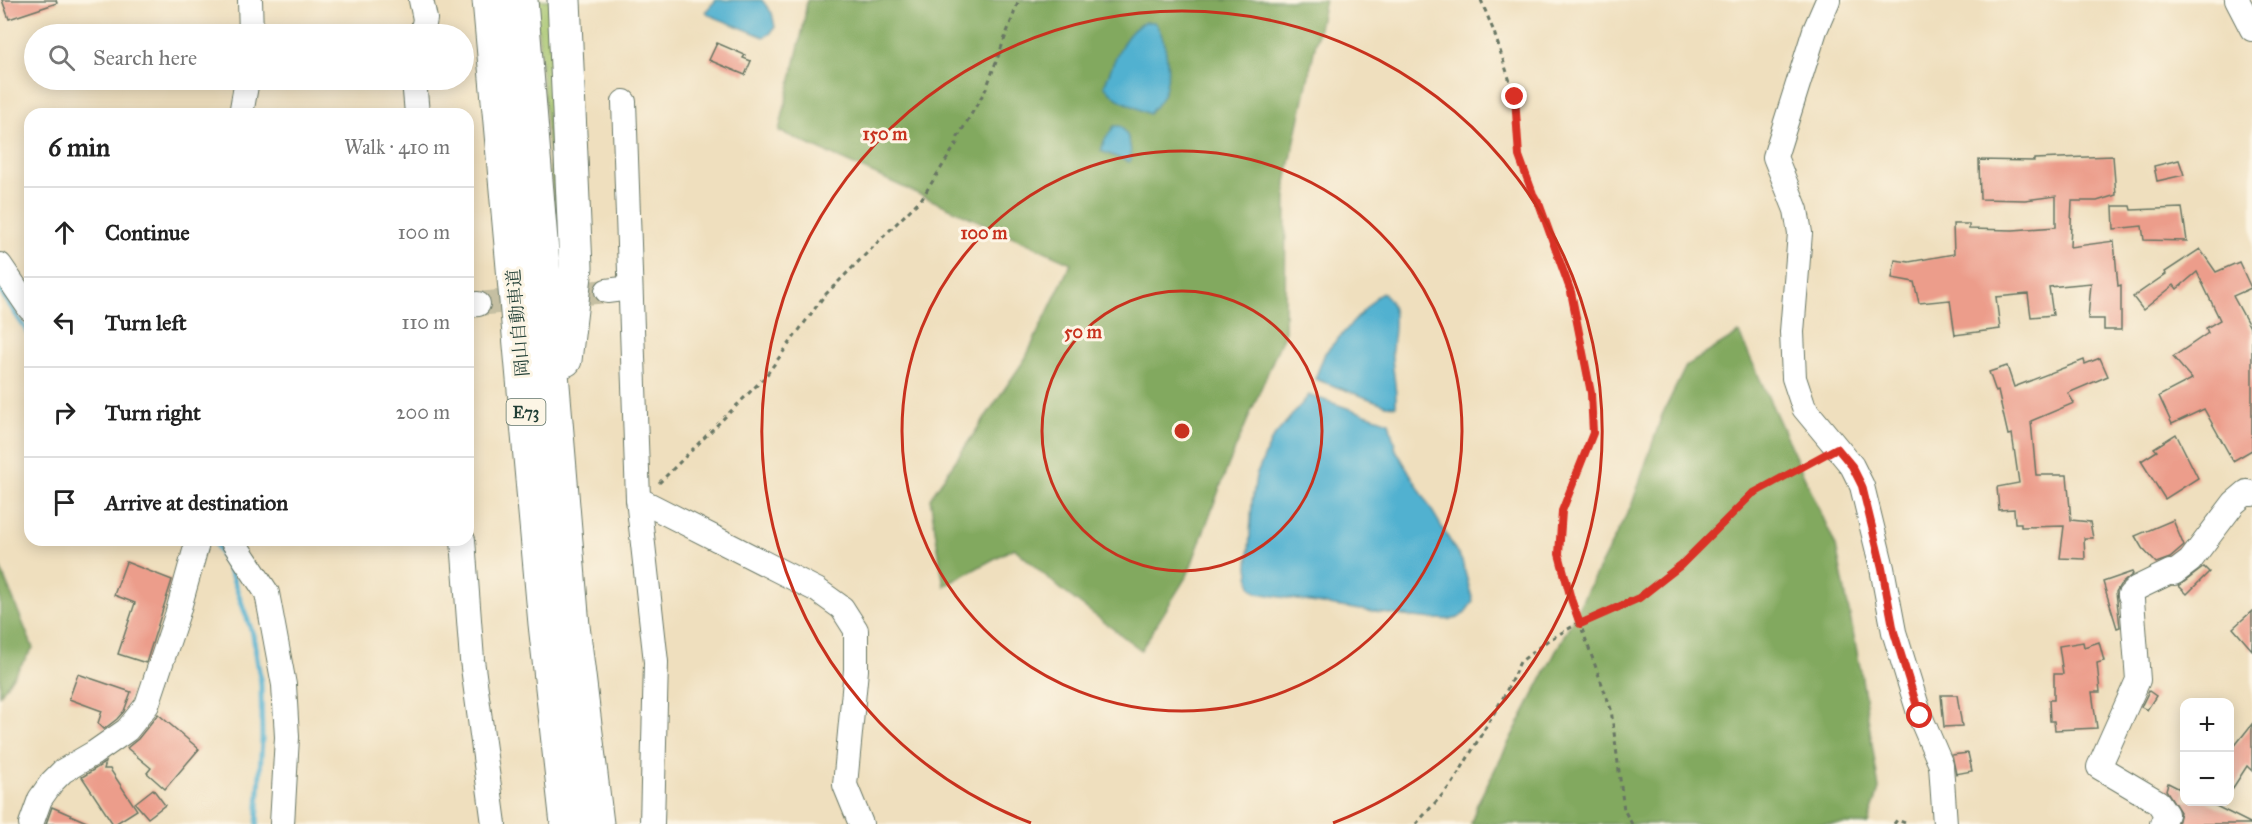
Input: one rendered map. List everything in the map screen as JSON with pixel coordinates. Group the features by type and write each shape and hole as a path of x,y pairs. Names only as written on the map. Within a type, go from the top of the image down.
{"highway":[{"path":"477,0 508,212"},
{"name":"岡山自動車道","path":"489,0 545,624 567,824"},
{"name":"岡山自動車道","path":"521,0 573,626 597,824"},
{"path":"557,437 576,267 564,0"}],"street":[{"path":"250,0 250,24"},
{"path":"421,0 424,24"},
{"path":"1828,0 1815,30 1775,157 1796,210 1800,233 1792,332 1794,378 1804,408 1852,466 1862,486 1882,568 1894,632 1920,716 1941,765 1945,824"},
{"path":"2237,0 2252,29"},
{"path":"242,108 245,90"},
{"path":"415,90 416,108"},
{"path":"624,102 619,289 638,499 656,662 652,824"},
{"path":"0,265 24,300"},
{"path":"2162,824 2166,814 2158,802 2098,767 2138,680 2130,595 2137,588 2170,572 2174,573 2190,561 2234,503 2247,492 2252,494"},
{"path":"638,499 817,590 842,608 856,630 856,670 845,785 861,824"},
{"path":"31,824 40,799 51,782 63,771 127,730 147,705 177,615 196,546"},
{"path":"236,546 267,593 284,685 286,737 282,824"},
{"path":"463,546 472,660 494,824"}],"path":[{"path":"638,499 650,492 765,377 824,296 922,198 957,143 958,137 986,88 1018,0"},
{"path":"1480,0 1494,32 1515,97 1519,156 1571,292 1591,393 1593,433 1562,511 1559,554 1571,599 1611,709 1624,810 1632,824"},
{"path":"1416,824 1453,783 1504,696 1520,662 1547,641 1639,598 1681,565 1752,494 1837,448"},
{"path":"1894,824 1898,820 1908,824"}],"green space":[{"path":"535,0 554,0 564,317"},
{"path":"807,0 1325,0 1286,182 1285,332 1228,466 1188,574 1141,650 1063,591 1014,548 944,586 930,498 1025,359 1071,263 779,131 803,28"},
{"path":"1739,333 1836,546 1861,672 1879,789 1868,824 1471,824 1477,804 1632,504 1662,415 1686,366"},
{"path":"0,567 33,648 0,695"}],"water":[{"path":"716,0 762,0 772,13 775,27 770,34 764,37 709,15 706,11"},
{"path":"1145,22 1154,22 1162,37 1168,68 1163,95 1149,114 1118,99 1104,86 1124,41 1130,33"},
{"path":"1114,126 1120,126 1128,137 1131,155 1129,162 1101,151 1104,141"},
{"path":"1383,293 1389,299 1394,315 1392,357 1396,406 1386,405 1315,379 1325,353 1377,296"},
{"path":"1309,395 1389,422 1396,450 1462,561 1473,601 1460,617 1424,618 1362,610 1257,593 1251,587 1248,567 1256,476 1272,439"}],"building":[{"path":"2,0 56,0 57,3 9,19"},
{"path":"717,43 745,55 743,58 751,61 745,75 709,60"},
{"path":"2113,156 2116,195 2097,201 2072,201 2070,247 2114,241 2118,286 2121,285 2121,330 2104,330 2104,319 2088,319 2091,283 2049,287 2053,315 2031,317 2028,294 1996,297 2000,329 1955,335 1950,300 1919,303 1914,282 1892,278 1895,260 1909,262 1954,254 1953,224 1969,224 1969,229 2013,230 2056,227 2056,196 2025,200 1980,199 1979,160 2034,161 2034,159"},
{"path":"2179,160 2184,175 2157,181 2154,166"},
{"path":"2113,206 2130,206 2131,210 2182,208 2187,241 2144,240 2142,226 2114,229"},
{"path":"2200,249 2216,272 2239,262 2251,288 2233,296 2252,331 2252,450 2233,461 2204,409 2172,424 2159,396 2192,379 2173,357 2208,333 2206,328 2220,320 2197,272 2177,289 2174,285 2143,310 2133,297"},
{"path":"2100,358 2108,376 2068,393 2074,403 2031,421 2036,475 2067,475 2071,520 2090,522 2093,538 2084,538 2085,559 2060,558 2064,526 2021,527 2021,523 2015,523 2014,509 1999,510 1997,487 2019,483 2012,434 2008,435 1998,391 1996,392 1989,372 2007,366 2014,387 2084,360 2085,364"},
{"path":"2176,434 2198,478 2165,499 2141,461 2157,451 2154,448"},
{"path":"2173,520 2184,546 2170,558 2156,563 2142,548 2135,536"},
{"path":"126,562 172,580 146,663 118,654 135,603 114,595"},
{"path":"2204,567 2209,572 2187,594 2179,586"},
{"path":"2132,572 2133,574 2120,585 2116,592 2120,627 2117,628 2103,582"},
{"path":"2252,611 2252,650 2233,628"},
{"path":"2083,642 2084,647 2099,642 2104,661 2097,663 2100,692 2092,692 2097,728 2055,730 2054,721 2050,721 2049,700 2054,700 2054,674 2063,674 2059,646"},
{"path":"78,674 131,692 124,711 104,729 98,723 102,711 69,699"},
{"path":"2149,691 2156,696 2147,710 2141,707"},
{"path":"1941,695 1957,695 1962,726 1944,727"},
{"path":"158,714 199,749 165,789 147,773 151,768 127,748 138,739"},
{"path":"2252,724 2252,771 2247,766 2234,786 2234,752 2234,747"},
{"path":"1968,753 1972,771 1956,774 1952,755"},
{"path":"106,762 104,769 110,769 137,810 115,824 82,777"},
{"path":"2168,783 2180,789 2180,806 2216,806 2252,824 2177,824 2180,812 2166,790"},
{"path":"153,789 165,805 148,818 135,803"},
{"path":"52,807 91,824 46,824"}],"waterway":[{"path":"0,290 24,327"},
{"path":"217,546 232,576 253,635 261,683 262,739 257,824"}],"tunnel":[{"path":"478,304 607,291"}],"route":[{"path":"1515,97 1519,156 1571,292 1591,393 1593,433 1562,511 1559,554 1580,624 1639,598 1681,565 1752,494 1837,448 1852,466 1862,486 1882,568 1894,632 1920,716"}]}
